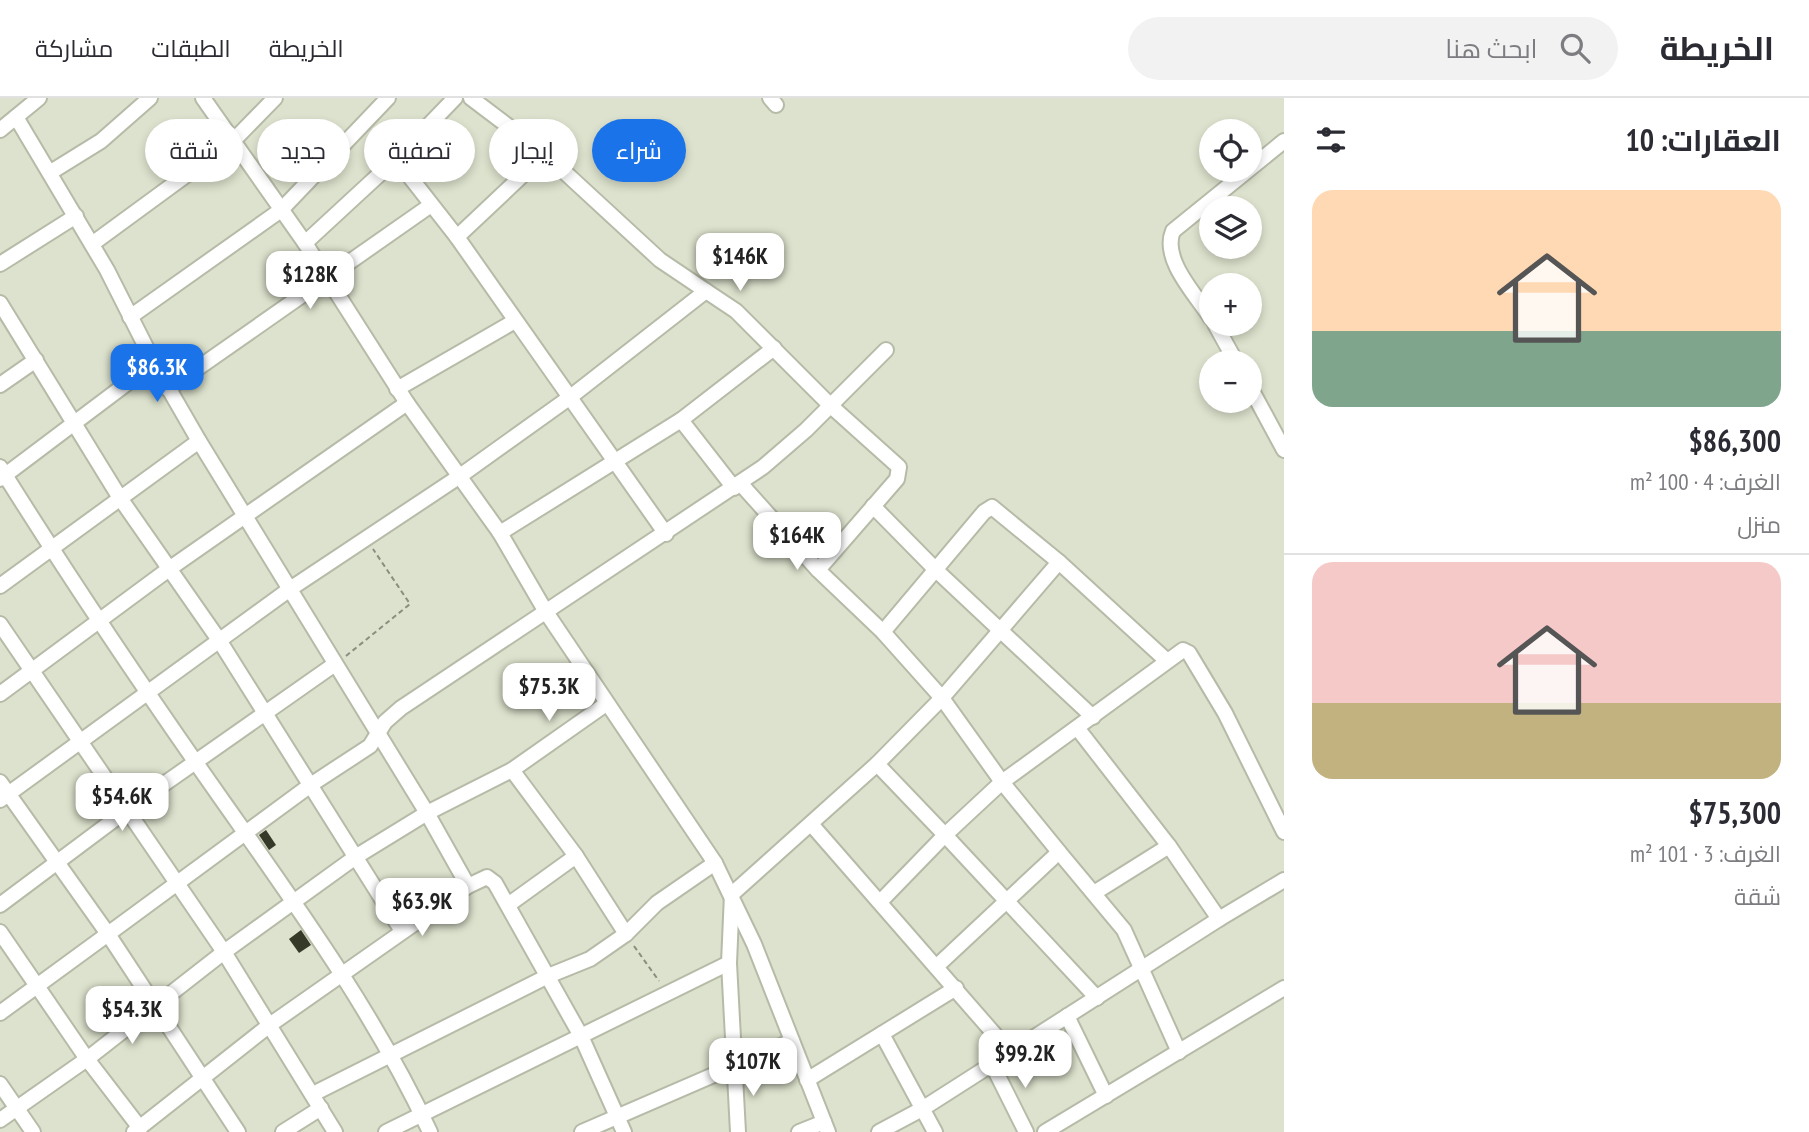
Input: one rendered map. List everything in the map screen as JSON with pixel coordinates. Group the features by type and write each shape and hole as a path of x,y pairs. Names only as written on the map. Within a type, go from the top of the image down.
{"street":[{"path":"0,130 39,98"},
{"path":"51,172 101,141 150,98"},
{"path":"203,98 218,119"},
{"path":"243,131 275,98"},
{"path":"130,317 281,210 388,98"},
{"path":"435,119 456,98"},
{"path":"471,98 499,119"},
{"path":"16,117 92,244 154,363 199,441 427,813 468,886"},
{"path":"1199,300 1174,261 1169,246 1173,231 1284,141"},
{"path":"243,153 327,277 397,389 500,533 546,612 715,863 732,894 826,1127 799,1132"},
{"path":"92,244 177,182"},
{"path":"304,243 371,182"},
{"path":"414,182 457,236 666,534"},
{"path":"457,236 515,182"},
{"path":"575,182 660,260 736,311 831,406 899,467 897,479 818,570"},
{"path":"169,389 431,205"},
{"path":"0,264 76,216"},
{"path":"238,1132 107,934 3,792 80,741 290,589 460,476 569,398 706,291"},
{"path":"0,303 120,498 219,640 312,783 402,931"},
{"path":"397,389 515,321"},
{"path":"500,533 681,419 774,348"},
{"path":"0,1013 312,783 370,746 387,719 401,708 737,486 786,448 886,349"},
{"path":"0,385 36,360"},
{"path":"154,363 2,474 196,762 343,973 392,1053 430,1132"},
{"path":"0,694 169,569 407,403"},
{"path":"1262,409 1284,450"},
{"path":"681,419 737,486 818,570 884,632 942,698 1002,782 1124,930 1179,1052"},
{"path":"0,586 199,441"},
{"path":"873,506 937,571 1093,718"},
{"path":"884,632 984,512 992,508 1059,562 1166,660"},
{"path":"738,1132 729,963 732,894 877,764 942,698 1059,562"},
{"path":"0,624 224,952 271,1024 335,1132"},
{"path":"880,902 945,835 1002,782 1093,718 1182,650 1189,653 1225,713 1284,832"},
{"path":"0,905 127,810 335,664"},
{"path":"0,1120 87,1059 224,952 357,856 427,813 512,770 606,704"},
{"path":"1078,729 1169,846 1219,919"},
{"path":"877,764 1097,998"},
{"path":"512,770 576,856 626,934"},
{"path":"811,824 1010,1052"},
{"path":"1094,893 1169,846"},
{"path":"937,966 1059,852"},
{"path":"508,905 576,856"},
{"path":"313,1094 548,976 590,959 626,934 642,915 715,863"},
{"path":"0,932 137,1130 271,1024 402,931 468,886 481,879 492,879 580,1035 624,1132"},
{"path":"879,1132 922,1109 1284,880"},
{"path":"386,1132 729,963"},
{"path":"807,1080 956,988"},
{"path":"1045,1132 1284,988"},
{"path":"1067,1016 1106,1096"},
{"path":"882,1034 934,1132"},
{"path":"582,1132 792,1041"},
{"path":"992,1064 1026,1132"},
{"path":"0,1084 33,1132"},
{"path":"283,1132 321,1108"}],"path":[{"path":"335,664 410,604 367,540"},
{"path":"626,934 667,994"}],"building":[{"path":"266,830 276,845 269,850 259,835"},
{"path":"301,930 311,945 299,953 289,939"}]}
